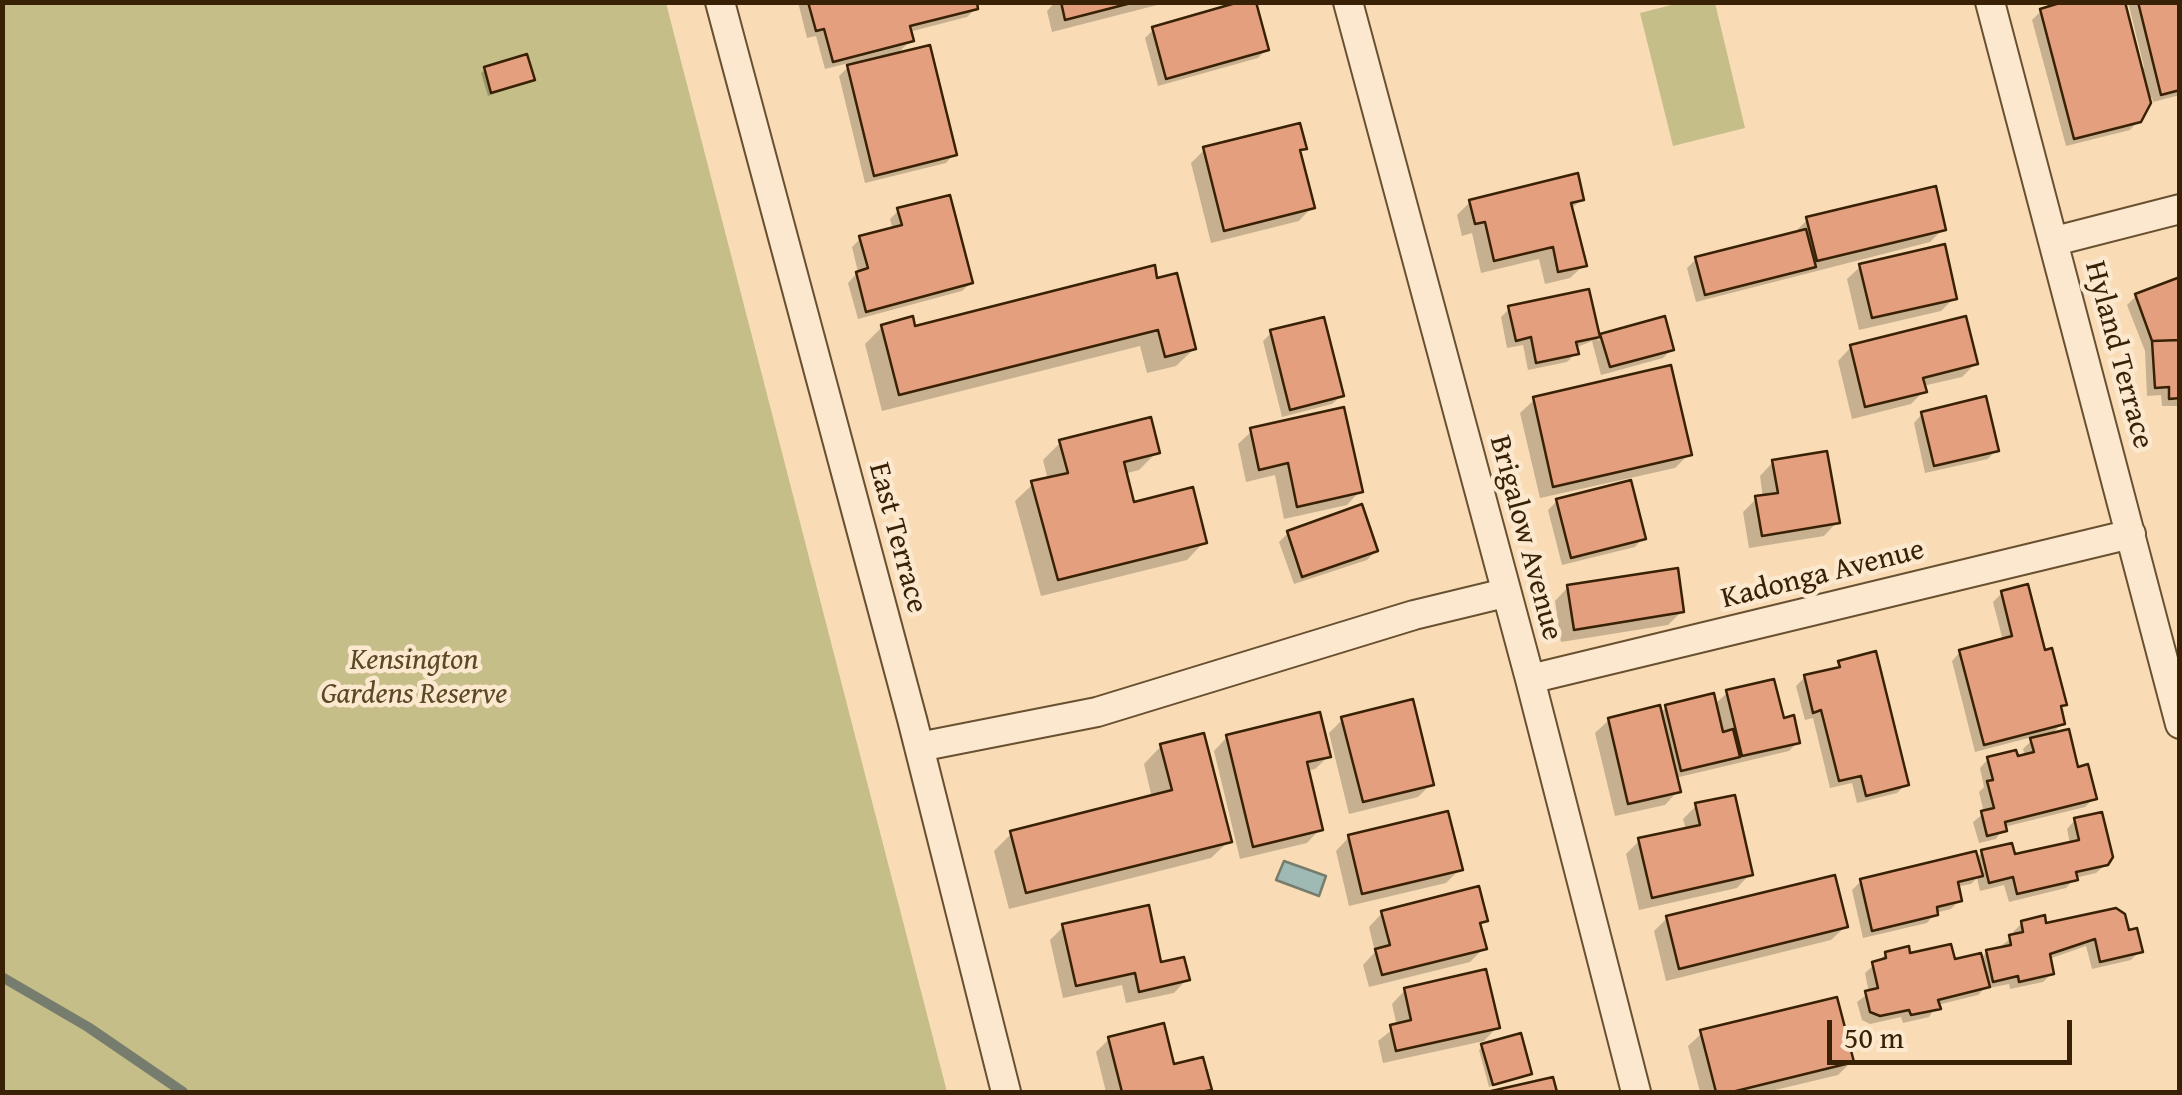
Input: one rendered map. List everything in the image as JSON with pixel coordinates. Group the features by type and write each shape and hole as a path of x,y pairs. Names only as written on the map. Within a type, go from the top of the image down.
{"street":[{"name":"East Terrace","path":"720,2 919,747 1006,1092"},
{"name":"Brigalow Avenue","path":"1348,2 1530,679 1636,1092"},
{"name":"Hyland Terrace","path":"1990,2 2180,724"},
{"path":"2055,241 2180,209"},
{"name":"Kadonga Avenue","path":"1530,679 2131,534"},
{"path":"919,747 1097,712 1414,615 1505,592"}],"green space":[{"path":"1683,2 1715,3 1745,128 1673,146 1640,13"},
{"name":"Kensington Gardens Reserve","path":"3,3 666,3 947,1092 3,1092"}],"water":[{"path":"1284,861 1326,876 1319,896 1276,880"}],"building":[{"path":"808,2 977,2 978,9 910,26 914,41 833,62 824,29 816,31"},
{"path":"1061,2 1135,2 1065,20"},
{"path":"1239,2 1256,2 1269,50 1166,79 1152,27"},
{"path":"2063,2 2125,2 2151,103 2141,122 2074,139 2040,9"},
{"path":"2138,2 2180,2 2180,90 2161,95"},
{"path":"930,45 957,155 874,176 847,65"},
{"path":"527,54 535,80 491,93 484,67"},
{"path":"1300,123 1307,149 1300,150 1315,208 1224,231 1203,147"},
{"path":"1578,173 1584,200 1571,203 1587,266 1558,272 1553,247 1494,261 1485,222 1475,224 1469,200"},
{"path":"1936,186 1946,230 1817,261 1806,217"},
{"path":"950,195 973,283 866,312 856,272 868,268 859,236 902,225 897,208"},
{"path":"1806,229 1816,267 1705,295 1695,257"},
{"path":"1945,244 1957,299 1872,318 1859,264"},
{"path":"1155,265 1157,278 1177,273 1196,349 1165,357 1158,330 899,395 881,325 913,316 915,326"},
{"path":"2180,277 2180,340 2152,341 2135,294"},
{"path":"1589,289 1600,337 1576,342 1579,354 1536,363 1531,337 1516,341 1508,306"},
{"path":"1665,316 1674,350 1610,367 1600,334"},
{"path":"1966,316 1978,364 1923,378 1927,392 1865,407 1850,345"},
{"path":"1324,317 1344,396 1290,410 1270,330"},
{"path":"2180,340 2180,398 2169,399 2169,387 2155,388 2152,341"},
{"path":"1671,365 1692,455 1553,487 1533,397"},
{"path":"1986,396 1999,451 1934,466 1921,412"},
{"path":"1344,407 1363,492 1297,507 1288,463 1259,470 1250,428"},
{"path":"1151,417 1160,453 1124,462 1134,502 1193,487 1207,543 1058,580 1031,481 1068,473 1059,440"},
{"path":"1827,451 1840,523 1762,536 1755,496 1778,493 1772,460"},
{"path":"1631,480 1646,539 1571,558 1556,499"},
{"path":"1362,504 1378,551 1302,577 1287,531"},
{"path":"1678,568 1684,612 1574,630 1567,585"},
{"path":"2028,584 2045,650 2052,648 2067,705 2061,706 2065,724 1984,745 1959,650 2012,636 2001,591"},
{"path":"1876,651 1909,785 1866,796 1861,776 1839,781 1821,710 1813,713 1804,675 1840,667 1838,661"},
{"path":"1774,679 1784,718 1794,715 1800,743 1742,756 1726,690"},
{"path":"1714,693 1723,732 1733,729 1740,757 1681,771 1665,705"},
{"path":"1413,699 1434,785 1363,802 1341,717"},
{"path":"1660,705 1681,792 1628,804 1608,718"},
{"path":"1320,712 1331,757 1307,762 1323,830 1253,847 1226,735"},
{"path":"2069,729 2078,767 2088,764 2097,799 2005,822 2007,831 1987,836 1981,811 1994,808 1987,781 1993,780 1987,757 2016,750 2018,756 2034,752 2030,738"},
{"path":"1204,733 1232,842 1026,893 1010,831 1172,790 1160,744"},
{"path":"1735,795 1753,875 1652,898 1638,838 1700,825 1695,803"},
{"path":"1448,811 1463,870 1362,894 1348,835"},
{"path":"2102,812 2113,857 2108,865 2076,872 2078,880 2017,894 2013,877 1989,883 1981,850 2012,843 2015,854 2079,840 2074,818"},
{"path":"1976,851 1983,876 1958,882 1962,901 1937,907 1938,915 1872,931 1860,879"},
{"path":"1835,875 1848,927 1679,969 1666,916"},
{"path":"1479,886 1488,921 1480,923 1487,949 1382,975 1375,949 1390,945 1381,911"},
{"path":"1149,905 1161,962 1184,957 1190,980 1139,992 1135,973 1076,986 1062,924"},
{"path":"2116,908 2125,914 2129,930 2137,928 2143,952 2100,962 2095,939 2050,954 2054,974 2019,982 2018,976 1993,982 1986,950 2011,945 2009,935 2023,932 2021,921 2045,915 2046,923"},
{"path":"1951,944 1955,959 1981,953 1990,987 1938,1000 1941,1009 1911,1015 1909,1010 1880,1016 1870,1012 1865,991 1878,988 1872,962 1886,958 1885,952 1909,946 1910,953"},
{"path":"1486,969 1500,1028 1396,1051 1390,1025 1411,1020 1404,988"},
{"path":"1837,997 1854,1062 1732,1092 1716,1092 1700,1030"},
{"path":"1164,1023 1174,1064 1203,1057 1212,1090 1122,1092 1108,1037"},
{"path":"1521,1033 1532,1074 1493,1085 1481,1044"},
{"path":"1553,1077 1557,1092 1487,1092"}],"waterway":[{"path":"2,977 88,1027 183,1092"}]}
